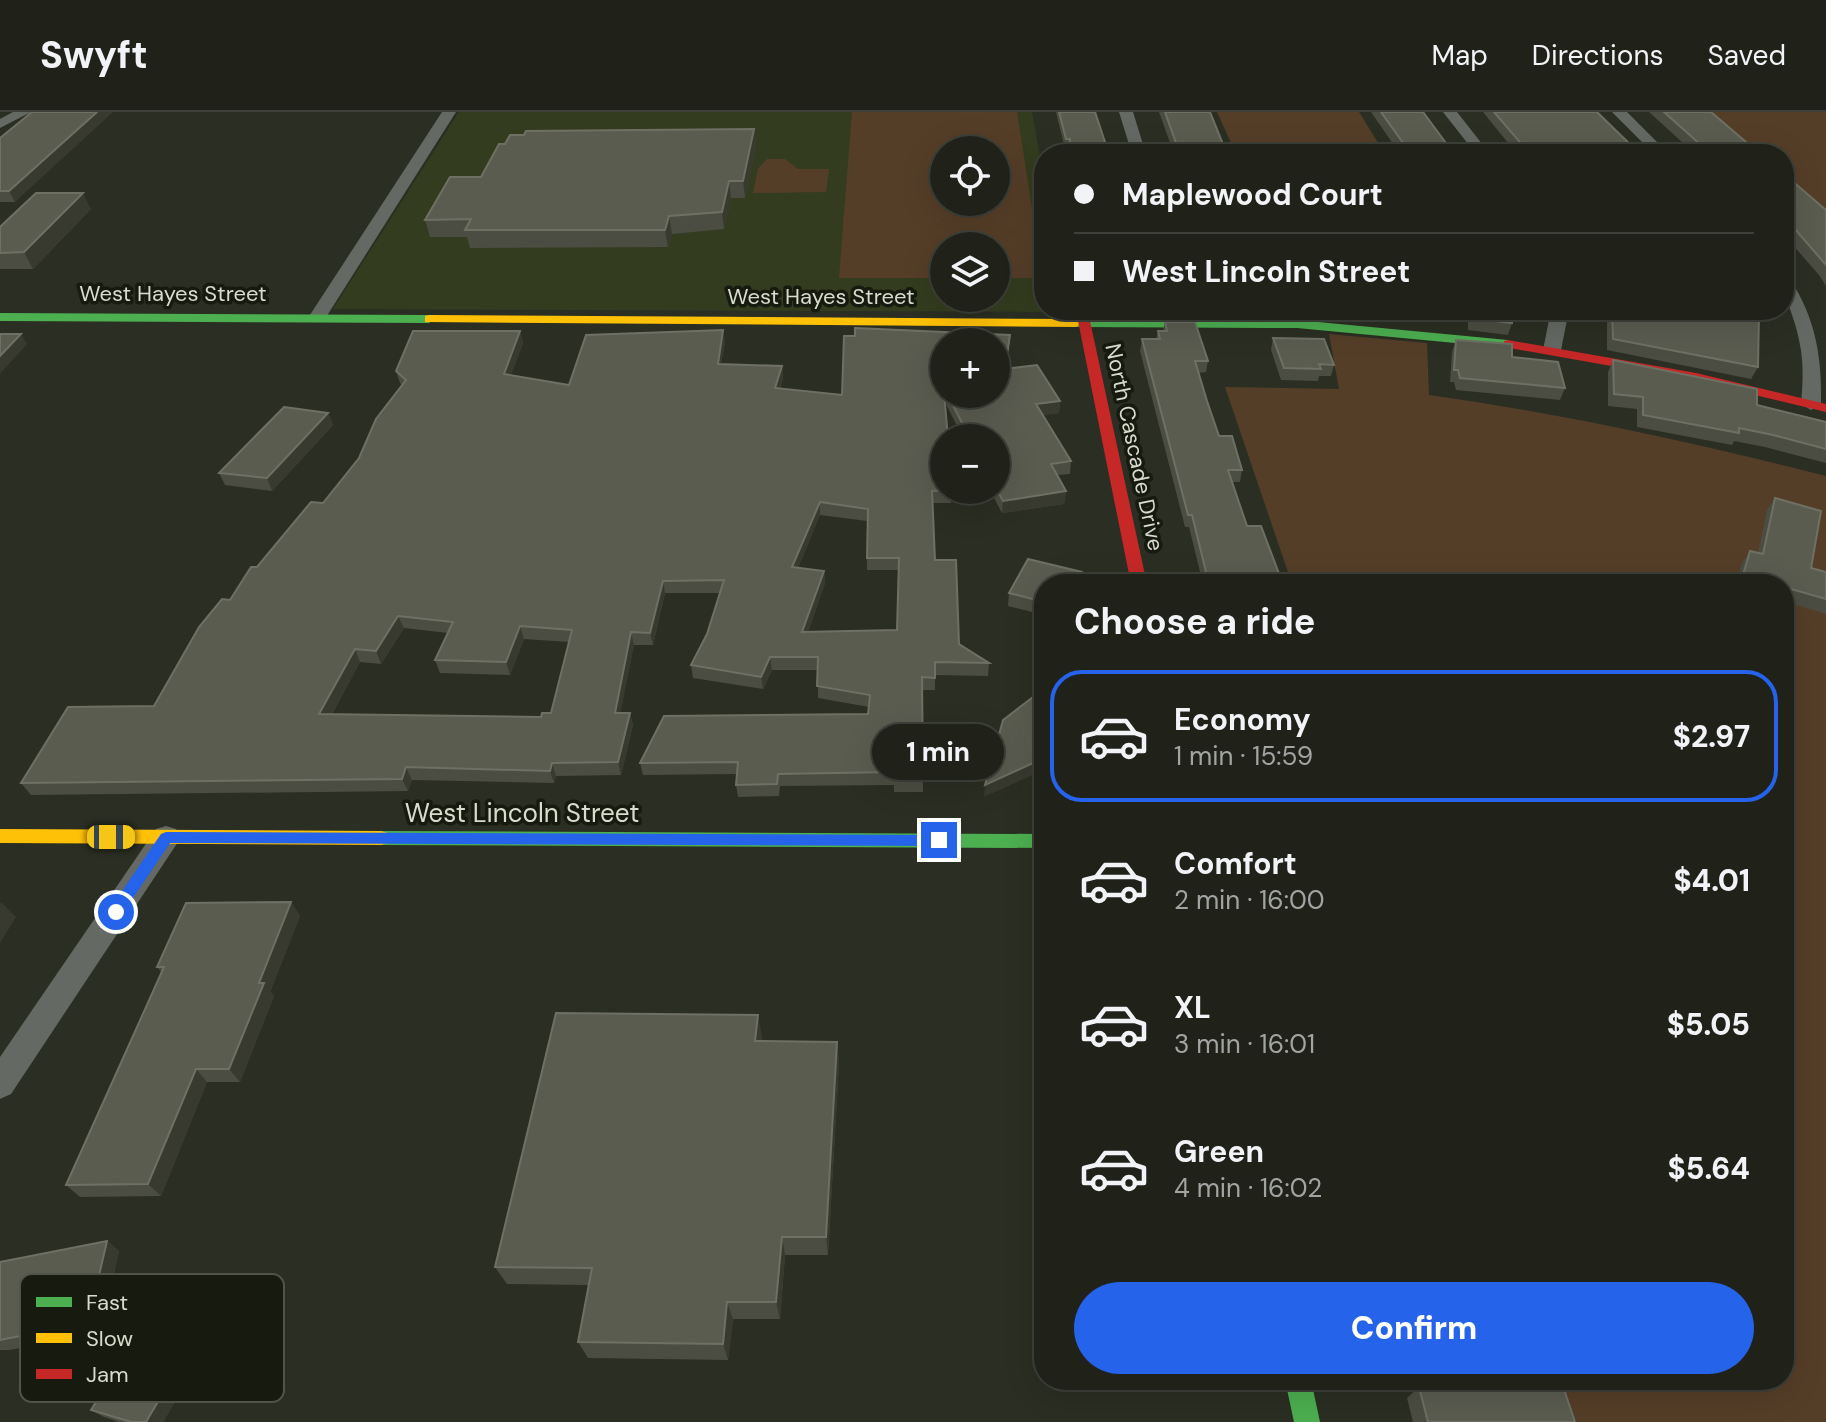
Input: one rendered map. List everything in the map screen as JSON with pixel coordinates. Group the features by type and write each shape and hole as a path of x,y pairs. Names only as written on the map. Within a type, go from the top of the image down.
{"street":[{"path":"0,124 24,112"},
{"path":"317,318 449,112"},
{"path":"1126,112 1136,144"},
{"path":"1450,112 1475,144"},
{"path":"1619,112 1652,144"},
{"path":"1794,302 1805,323 1814,356 1819,406"},
{"name":"West Hayes Street","path":"0,317 1034,315"},
{"name":"North Cascade Drive","path":"1084,320 1137,574"},
{"name":"West Hayes Street","path":"1206,320 1328,325 1552,350 1701,378 1819,406"},
{"path":"1552,350 1558,320"},
{"name":"West Lincoln Street","path":"0,836 1034,841"},
{"path":"0,1084 166,837"},
{"path":"1300,1390 1307,1422"}],"shaded area":[{"path":"459,112 1032,112 1038,144 1034,144 1034,312 1010,312 1010,232 930,232 930,312 333,309"},
{"path":"852,112 1017,112 1034,221 1034,278 1010,278 1010,232 930,232 930,278 839,278"},
{"path":"1217,112 1359,112 1379,144 1231,144"},
{"path":"1711,112 1826,112 1826,212 1794,184 1794,144 1748,144"},
{"path":"767,159 785,159 798,169 829,169 826,192 753,193 758,169"},
{"path":"1329,334 1427,343 1429,395 1629,430 1826,476 1826,1422 1576,1422 1565,1390 1794,1390 1794,574 1289,574 1225,387 1339,389"}],"building":[{"path":"32,112 97,112 9,191 0,191 0,138"},
{"path":"1059,112 1095,112 1106,144 1069,144 1070,139 1066,139"},
{"path":"1165,112 1210,112 1223,144 1176,144"},
{"path":"1381,112 1423,112 1447,144 1404,144"},
{"path":"1494,112 1597,112 1630,144 1521,144"},
{"path":"1664,112 1711,112 1748,144 1700,144"},
{"path":"754,129 743,181 729,181 722,212 669,216 665,230 465,230 471,219 425,220 450,177 481,177 499,144 505,144 510,135 524,135 526,131"},
{"path":"1794,183 1826,210 1826,265 1795,229"},
{"path":"36,193 83,193 24,252 0,253 0,227"},
{"path":"1612,320 1759,320 1758,367 1613,339"},
{"path":"1165,322 1195,322 1208,361 1195,361 1207,401 1219,436 1232,436 1242,470 1228,470 1247,526 1261,526 1279,574 1207,574 1142,339 1160,339 1158,331 1167,331"},
{"path":"855,328 930,331 930,408 945,408 947,424 930,424 930,504 933,504 935,560 956,560 959,644 989,663 935,662 935,678 922,677 923,780 894,779 894,772 778,774 777,784 736,785 738,762 640,763 664,716 868,714 870,695 817,686 818,657 770,657 761,677 691,665 707,634 724,580 663,581 650,633 631,632 615,713 630,713 618,762 552,763 550,771 406,767 402,779 21,783 68,707 154,706 199,627 222,599 230,600 251,567 257,567 311,502 323,503 359,458 376,419 406,380 396,371 413,331 520,331 504,374 569,385 586,335 723,330 718,364 782,366 775,388 842,395 844,336 855,336","holes":["820,502 868,509 867,558 899,558 897,630 802,632 824,571 792,567","398,616 453,622 435,660 506,662 520,626 572,630 551,713 542,713 541,717 319,714 355,649 376,651"]},
{"path":"0,334 21,334 0,356"},
{"path":"1273,338 1324,339 1334,365 1319,364 1321,369 1284,368"},
{"path":"1456,340 1512,344 1512,357 1558,362 1565,388 1460,378 1458,370 1454,370"},
{"path":"1613,360 1757,389 1757,405 1826,422 1826,449 1739,428 1739,433 1643,415 1643,397 1614,394"},
{"path":"1037,365 1060,401 1036,404 1071,461 1051,464 1066,491 1010,500 1010,424 963,424 954,408 1010,408 1010,368"},
{"path":"284,407 328,413 267,478 219,473"},
{"path":"1775,498 1821,511 1811,568 1826,572 1826,599 1794,590 1794,574 1743,574 1750,551 1763,554"},
{"path":"1028,559 1082,572 1034,574 1034,599 1009,593"},
{"path":"1034,696 1034,763 985,785 1003,720"},
{"path":"291,902 259,983 264,983 229,1069 196,1069 148,1184 66,1185 164,967 157,967 186,903"},
{"path":"556,1013 758,1015 755,1041 837,1042 826,1237 782,1237 776,1302 727,1302 723,1344 578,1342 592,1268 495,1267"},
{"path":"107,1241 99,1274 20,1274 20,1336 0,1340 0,1262"},
{"path":"1420,1390 1564,1390 1575,1422 1428,1422"},
{"path":"96,1402 158,1402 146,1422 131,1422 91,1410"}],"traffic: fast":[{"path":"0,317 429,319"},
{"path":"1076,323 1297,324 1508,344"},
{"path":"381,838 1034,841"},
{"path":"1300,1390 1307,1422"}],"traffic: slow":[{"path":"429,319 1076,323"},
{"path":"0,836 381,838"}],"traffic: jam":[{"path":"1084,321 1137,574"},
{"path":"1508,344 1696,377 1826,408"}],"route":[{"path":"116,912 166,837 939,840"}]}
